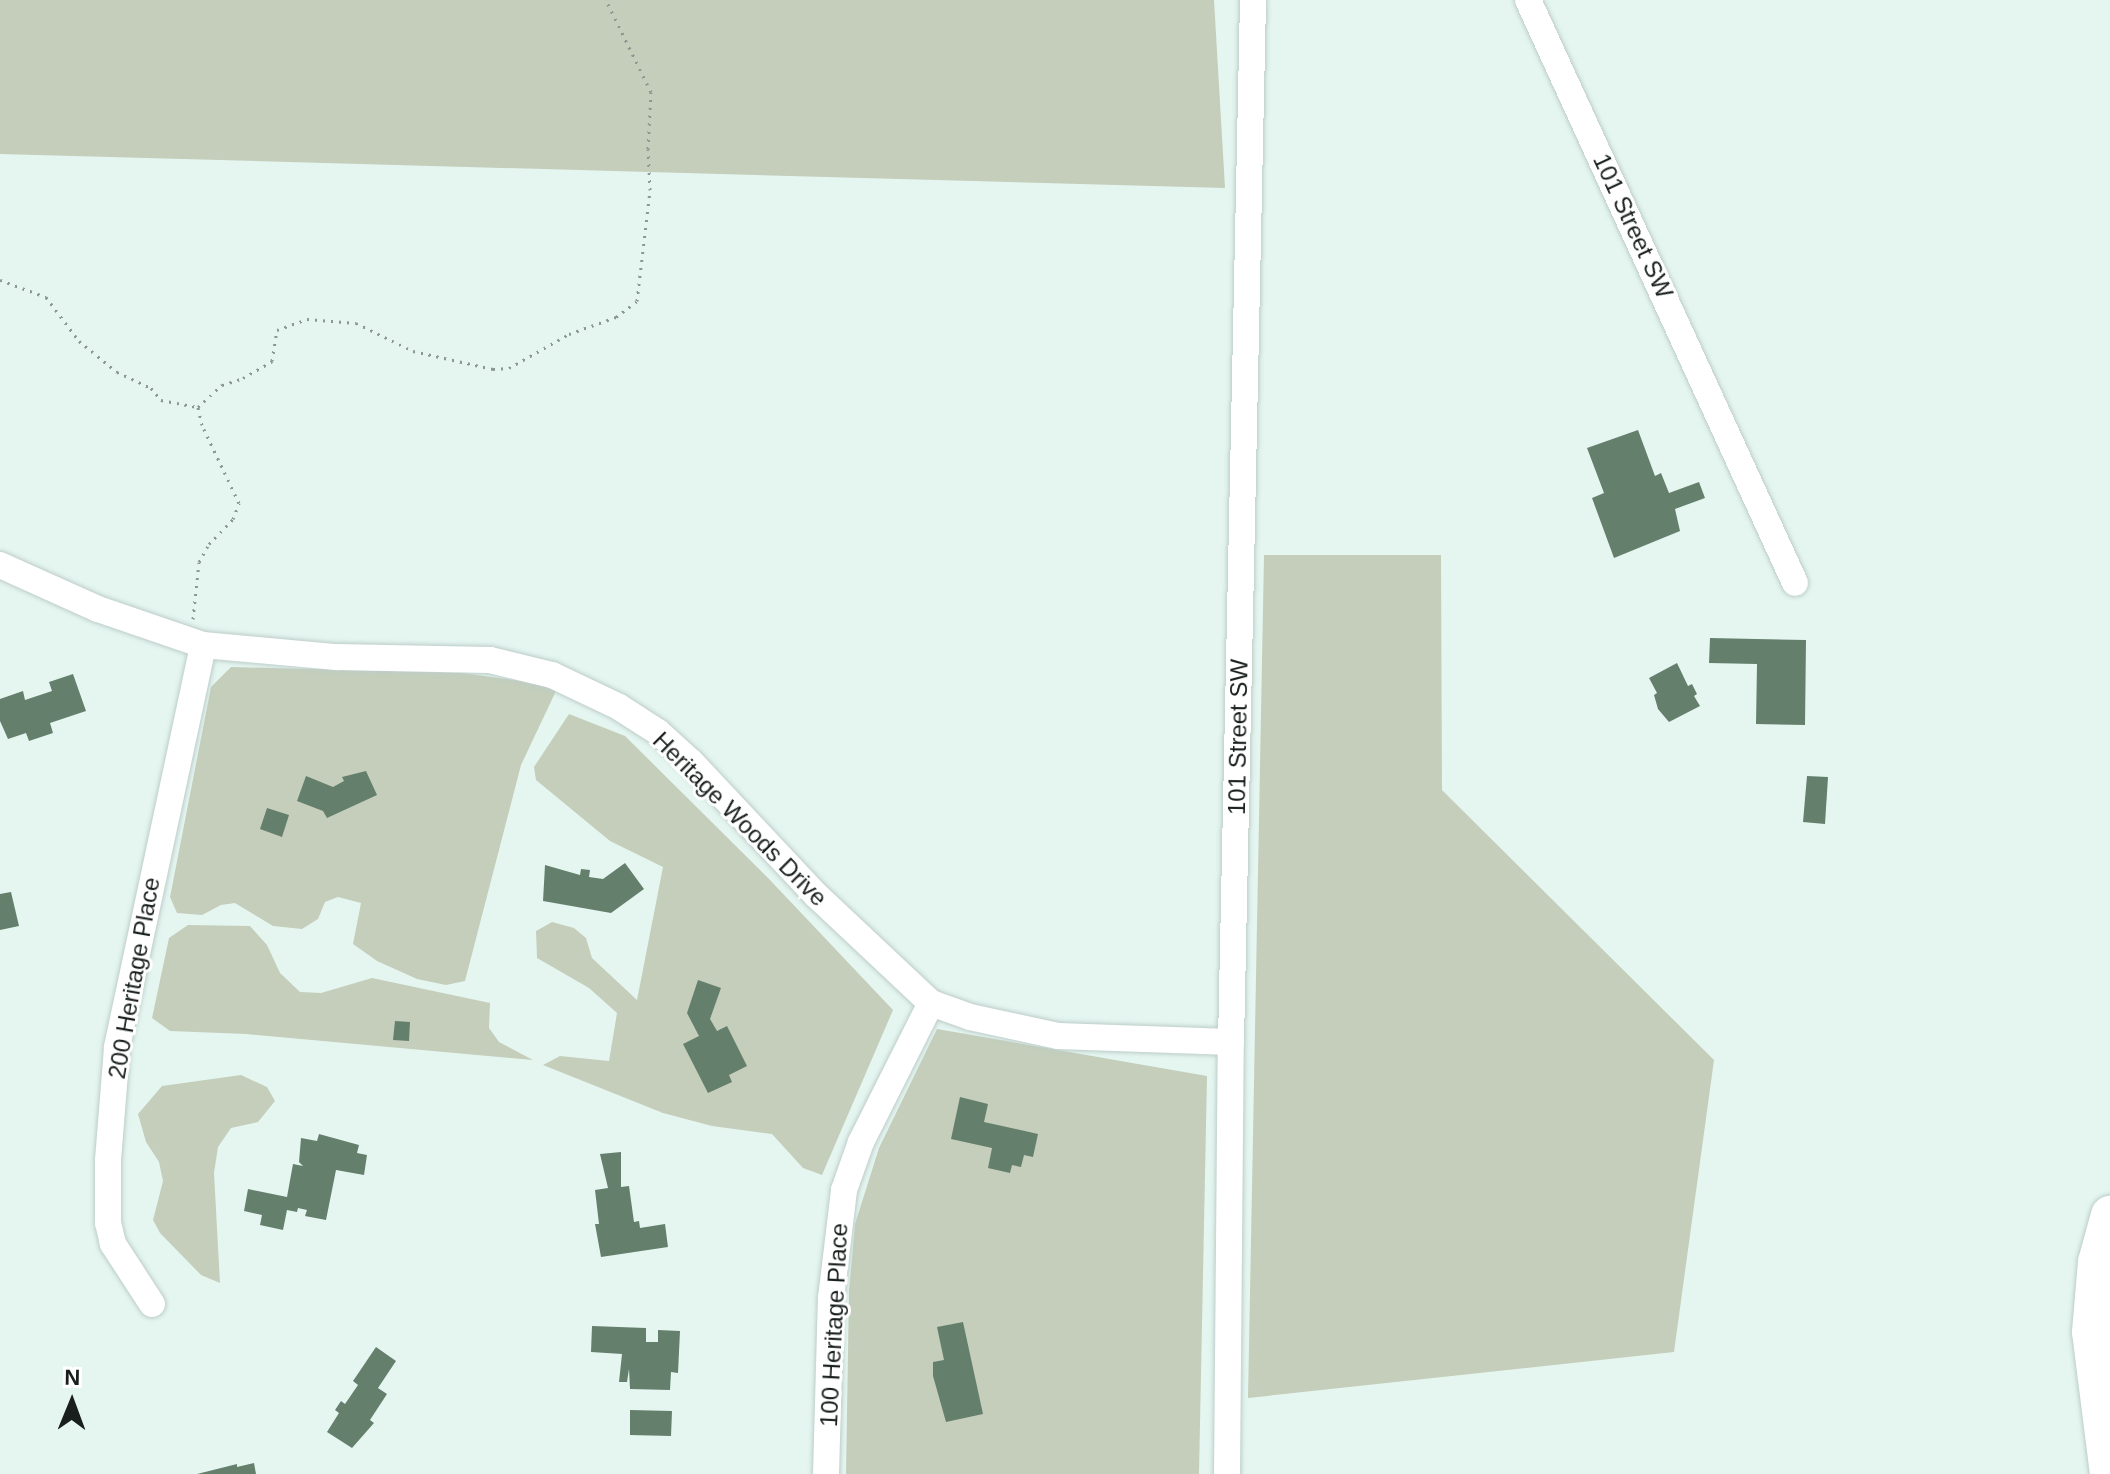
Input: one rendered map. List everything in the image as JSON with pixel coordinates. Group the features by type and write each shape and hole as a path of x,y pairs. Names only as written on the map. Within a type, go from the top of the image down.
{"highway":[{"path":"2107,1470 2091,1332 2097,1262 2110,1215"}],"street":[{"name":"101 Street SW","path":"1227,1474 1231,1042 1253,0"},
{"name":"101 Street SW","path":"1528,0 1795,583"},
{"name":"Heritage Woods Drive","path":"0,565 98,609 196,642 336,657 490,660 552,675 585,688 658,732 691,762 816,895 931,1003 980,1020 1058,1036 1231,1042"},
{"name":"200 Heritage Place","path":"152,1304 113,1244 108,1223 109,1146 117,1047 196,642"},
{"name":"100 Heritage Place","path":"826,1474 831,1298 844,1190 861,1142 931,1003"}],"path":[{"path":"198,407 222,385 243,378 272,361 277,330 295,320 356,323 413,351 493,369 509,368 569,334 616,317 637,301 650,190 648,149 651,92 606,0"},
{"path":"0,280 46,297 79,341 117,372 151,388 161,400 198,407"},
{"path":"196,642 199,562 209,544 233,519 239,503 202,425 198,407"}],"green space":[{"path":"0,0 1214,0 1225,188 0,154"},
{"path":"1264,555 1441,555 1442,790 1714,1060 1674,1352 1248,1398"},
{"path":"231,667 462,673 537,683 556,691 521,765 465,981 446,985 417,979 377,961 353,944 361,903 338,897 325,902 318,919 302,929 273,926 235,903 221,905 202,915 177,913 170,897 211,687"},
{"path":"569,714 625,736 769,879 893,1010 822,1175 803,1168 772,1134 712,1126 663,1113 543,1065 560,1056 609,1061 617,1013 589,988 537,958 536,931 552,922 574,928 586,938 592,958 637,1000 663,867 610,841 536,780 534,767"},
{"path":"188,925 250,926 267,945 280,973 300,992 321,993 372,978 490,1003 489,1028 499,1042 533,1060 246,1034 170,1031 152,1018 169,938"},
{"path":"937,1029 1207,1076 1199,1474 846,1474 849,1291 855,1224 879,1148"},
{"path":"241,1075 267,1087 275,1101 258,1122 231,1128 218,1147 214,1173 220,1283 201,1275 160,1233 153,1220 163,1181 159,1162 146,1142 138,1114 162,1086"}],"building":[{"path":"1638,430 1655,476 1661,473 1669,493 1699,482 1705,498 1675,509 1680,531 1614,558 1592,498 1604,493 1587,448"},
{"path":"1710,638 1806,640 1805,725 1756,724 1757,664 1709,663"},
{"path":"1677,663 1688,686 1692,684 1700,706 1669,722 1658,709 1654,695 1657,693 1649,678"},
{"path":"73,674 86,711 50,723 53,733 29,741 26,733 8,739 0,721 0,699 23,691 25,700 52,691 49,682"},
{"path":"366,771 377,795 327,818 323,811 297,801 306,776 333,787 344,781 342,777"},
{"path":"1807,776 1828,777 1825,824 1803,822"},
{"path":"267,808 289,815 282,837 260,829"},
{"path":"625,863 644,889 611,913 543,901 545,865 580,875 581,869 590,870 589,877 603,879"},
{"path":"11,892 19,926 0,930 0,894"},
{"path":"698,980 721,988 710,1019 717,1031 727,1026 747,1066 729,1075 732,1082 708,1093 683,1044 699,1036 687,1013"},
{"path":"395,1021 410,1022 409,1041 393,1040"},
{"path":"960,1097 988,1104 984,1122 1038,1134 1033,1157 1024,1155 1021,1167 1012,1165 1010,1173 988,1168 992,1148 951,1139"},
{"path":"319,1134 359,1145 357,1153 367,1155 364,1175 336,1170 326,1220 305,1216 307,1210 298,1208 297,1212 287,1210 283,1230 260,1225 262,1215 244,1211 248,1189 287,1197 293,1164 303,1166 299,1162 301,1138 317,1141"},
{"path":"621,1152 621,1187 629,1186 634,1222 639,1221 640,1228 665,1224 668,1247 601,1257 595,1224 599,1224 595,1190 608,1188 600,1154"},
{"path":"963,1322 983,1414 946,1422 933,1376 933,1362 944,1360 937,1327"},
{"path":"592,1326 646,1328 646,1342 658,1342 658,1330 680,1331 678,1373 671,1372 670,1390 630,1389 629,1369 627,1382 619,1382 622,1354 591,1352"},
{"path":"376,1347 396,1361 378,1388 387,1394 370,1420 374,1423 352,1448 327,1432 339,1413 335,1410 341,1401 345,1404 358,1385 353,1381"},
{"path":"630,1410 672,1411 671,1436 630,1435"},
{"path":"254,1463 256,1474 197,1474 237,1464 237,1467"}]}
